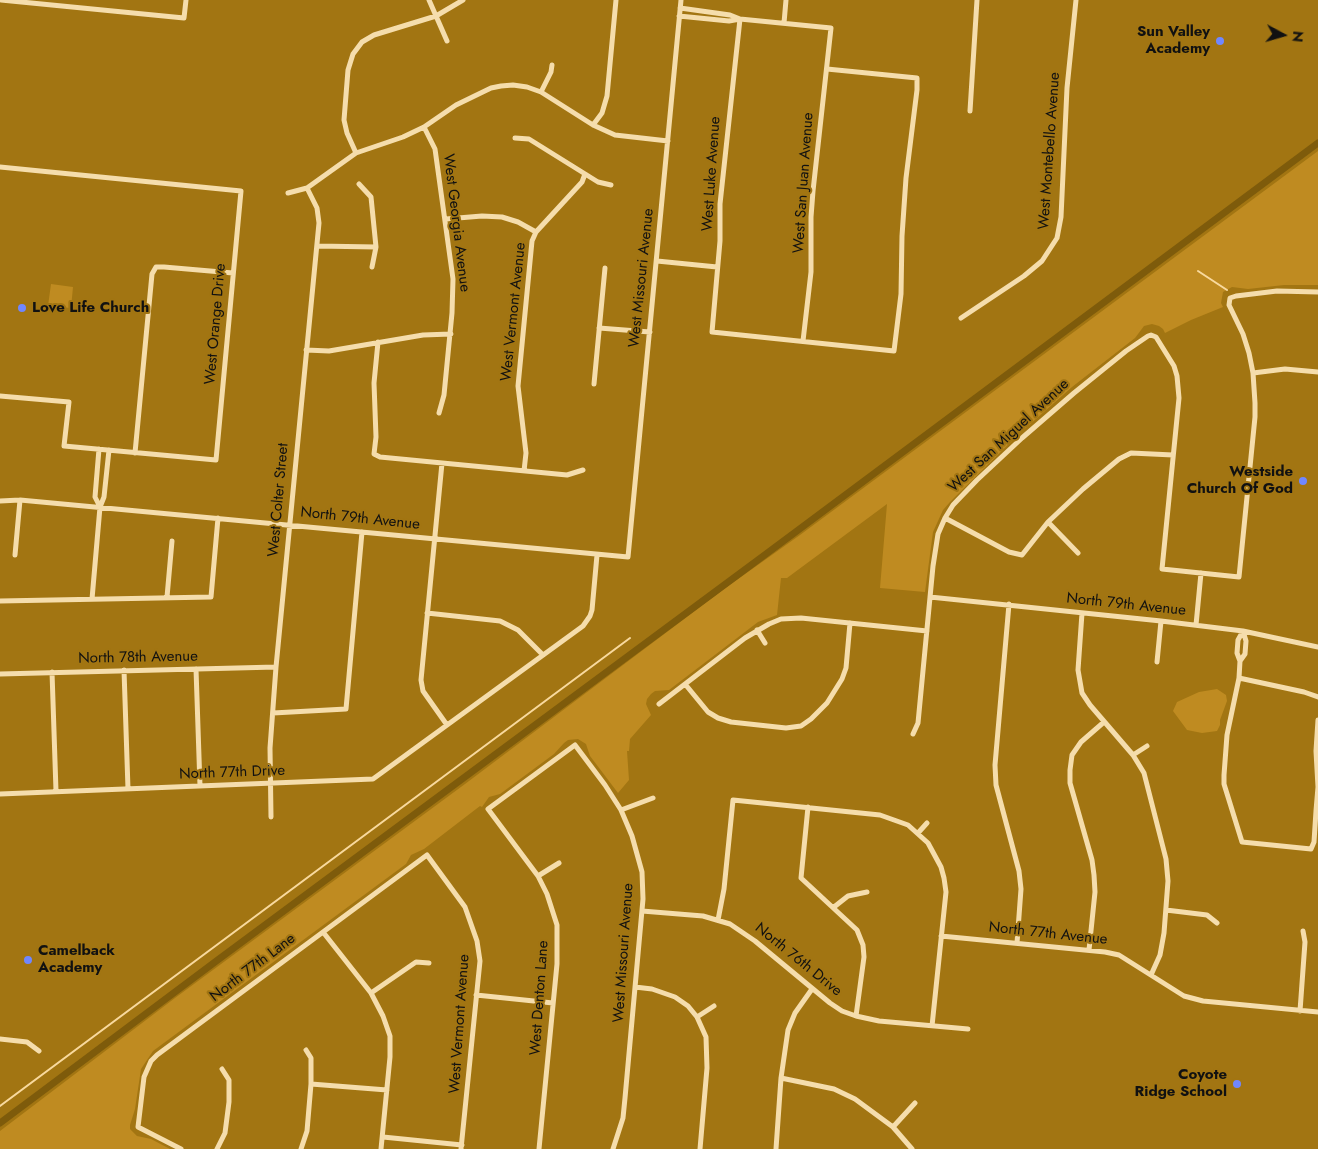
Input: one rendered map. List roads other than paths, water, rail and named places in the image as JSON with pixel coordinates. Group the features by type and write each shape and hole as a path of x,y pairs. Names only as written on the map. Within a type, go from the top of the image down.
{"street":[{"path":"1,0 184,18 186,0"},
{"path":"429,0 446,42"},
{"path":"356,154 344,120 348,70 353,54 362,42 374,35 436,16 463,0"},
{"path":"593,125 602,113 607,96 616,0"},
{"name":"West Missouri Avenue","path":"628,557 681,0"},
{"path":"679,16 730,21 740,19 784,23 786,0"},
{"path":"970,111 977,0"},
{"name":"West Montebello Avenue","path":"961,318 1024,276 1042,261 1057,238 1062,216 1067,88 1076,0"},
{"path":"680,8 730,15 740,19"},
{"name":"West Luke Avenue","path":"740,19 720,204 712,332 803,341"},
{"name":"West San Juan Avenue","path":"784,23 831,28 813,191 811,272 803,341"},
{"path":"541,92 551,72 552,65"},
{"path":"803,341 894,351 901,294 906,178 917,78 827,69"},
{"path":"288,193 307,188 356,154 403,137 424,127 456,105 491,88 513,85 527,87 541,92 604,131 623,137 668,141"},
{"name":"West Georgia Avenue","path":"424,127 435,149 453,279 444,395 439,413"},
{"path":"515,138 529,140 598,182 611,185"},
{"name":"West Orange Drive","path":"0,167 242,191 216,460 135,452"},
{"name":"West Vermont Avenue","path":"524,471 526,453 518,386 532,241 536,232 582,182 585,174"},
{"path":"359,184 370,197 376,247 372,267"},
{"name":"West Colter Street","path":"272,817 270,784 276,667 319,214 307,188"},
{"path":"446,219 482,216 502,217 518,222 536,232"},
{"path":"317,246 376,247"},
{"path":"657,261 717,267"},
{"path":"0,396 69,402 64,446 135,452 152,274 156,268 164,267 233,273"},
{"path":"594,384 605,268"},
{"path":"945,518 1009,552 1022,555 1048,522 1119,459 1132,453 1144,452 1173,455 1162,569 1239,577 1255,417 1253,373 1243,334 1228,305 1230,298 1236,296 1277,291 1318,292"},
{"path":"599,328 650,332"},
{"path":"306,350 329,351 434,333 450,334"},
{"name":"West San Miguel Avenue","path":"913,734 918,723 938,534 953,505 1022,438 1074,392 1126,351 1151,335 1156,337 1169,357 1177,376 1179,398 1173,455"},
{"path":"378,342 374,383 376,437 374,454 380,457 567,476 583,470"},
{"path":"1253,373 1285,369 1318,372"},
{"path":"99,449 95,497 100,507"},
{"path":"92,599 100,507 104,497 109,450"},
{"path":"442,464 427,613 422,686 423,691 448,726 583,626 590,616 593,604 596,555"},
{"path":"15,555 20,500"},
{"name":"North 79th Avenue","path":"0,501 20,500 100,507 628,557"},
{"path":"0,601 210,597 218,518"},
{"path":"1048,522 1078,553"},
{"path":"273,713 346,709 362,532"},
{"path":"167,597 172,541"},
{"path":"1196,625 1201,573"},
{"name":"North 79th Avenue","path":"930,597 1196,625 1318,647"},
{"path":"1009,604 995,765 996,785 1019,871 1021,889 1017,943"},
{"path":"427,613 500,620 518,630 543,655"},
{"path":"1082,613 1078,660 1079,681 1082,693 1104,722 1134,755 1144,773 1166,859 1168,881 1166,910 1160,955 1151,975"},
{"path":"659,704 757,630 781,620 791,618 927,631"},
{"path":"1157,662 1161,621"},
{"path":"686,684 708,712 718,718 731,722 786,728 801,726 812,719 827,703 842,679 846,668 850,623"},
{"path":"757,630 764,644"},
{"path":"1243,632 1246,641 1245,654 1240,661 1227,735 1224,775 1224,784 1242,842 1311,849 1314,842 1318,786 1316,751 1318,720"},
{"name":"North 78th Avenue","path":"0,674 276,667"},
{"path":"196,669 200,786"},
{"path":"124,670 128,790"},
{"path":"52,672 56,792"},
{"path":"1238,678 1304,692 1318,697"},
{"path":"1089,950 1095,892 1094,875 1092,860 1070,783 1070,770 1072,754 1081,742 1104,722"},
{"name":"North 77th Drive","path":"0,794 373,779 448,726"},
{"name":"West Missouri Avenue","path":"488,809 575,745 621,810 632,836 641,866 643,888 642,911 623,1118 613,1149"},
{"path":"1134,755 1147,746"},
{"path":"621,810 653,798"},
{"path":"718,920 724,889 733,800 880,815 908,825 928,843 935,854 944,878 946,892 932,1026"},
{"path":"808,807 801,878 857,930 863,945 864,958 856,1016"},
{"name":"West Denton Lane","path":"488,809 538,876 547,894 557,925 557,964 539,1149"},
{"path":"918,833 927,823"},
{"name":"West Vermont Avenue","path":"427,855 465,907 472,923 480,961 462,1147"},
{"name":"North 77th Lane","path":"181,1149 138,1127 144,1076 151,1061 427,855"},
{"path":"538,876 559,863"},
{"path":"834,907 848,896 867,892"},
{"path":"1166,910 1207,915 1217,923"},
{"name":"North 76th Drive","path":"642,911 703,916 718,920 741,931 842,1011 879,1021 968,1029"},
{"path":"1300,1010 1306,942 1303,931"},
{"path":"323,932 371,993 384,1016 390,1036 390,1057 381,1149"},
{"name":"North 77th Avenue","path":"941,936 1089,950 1119,955 1184,996 1232,1004 1318,1012"},
{"path":"371,993 416,962 429,963"},
{"path":"635,987 652,989 674,996 688,1006 697,1017 706,1037 708,1068 703,1102 700,1149"},
{"path":"776,1149 781,1078 788,1030 795,1013 812,989"},
{"path":"476,995 553,1003"},
{"path":"697,1017 714,1006"},
{"path":"0,1039 27,1042 39,1050"},
{"path":"301,1149 307,1131 311,1084 311,1058 306,1050"},
{"path":"217,1149 225,1133 229,1102 229,1080 222,1069"},
{"path":"781,1078 834,1089 855,1099 893,1127 912,1149"},
{"path":"311,1084 387,1090"},
{"path":"893,1127 915,1104"},
{"path":"383,1137 462,1147"}],"waterway":[{"path":"0,1123 1318,143"},
{"path":"1198,271 1227,290"},
{"path":"0,1106 630,638"}],"place":[{"name":"Sun Valley Academy","path":"1220,41"},
{"name":"Love Life Church","path":"22,308"},
{"name":"Westside Church Of God","path":"1303,481"},
{"name":"Camelback Academy","path":"28,960"},
{"name":"Coyote Ridge School","path":"1237,1084"}]}
